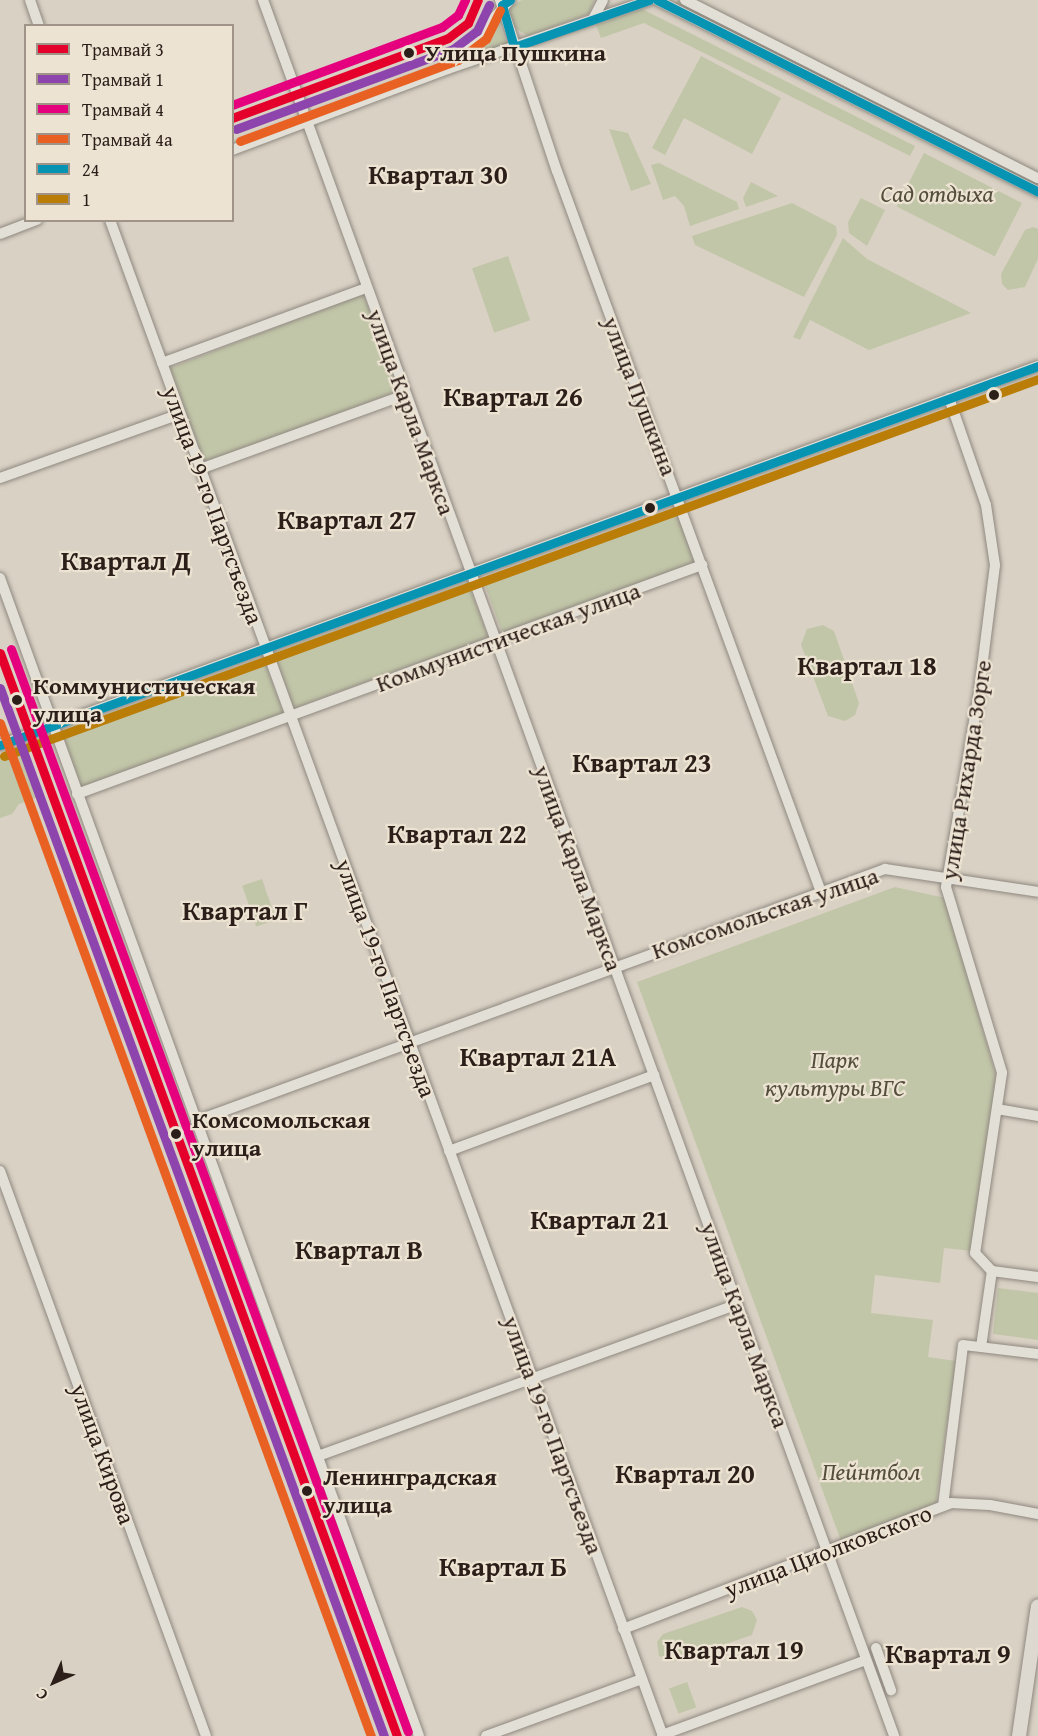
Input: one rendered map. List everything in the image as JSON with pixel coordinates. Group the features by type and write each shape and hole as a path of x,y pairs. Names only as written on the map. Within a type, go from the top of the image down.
{"main road":[{"path":"1019,1736 1038,1606"}],"street":[{"path":"30,0 38,24"},
{"name":"улица Карла Маркса","path":"262,0 894,1736"},
{"path":"593,19 603,0"},
{"path":"234,149 448,69 649,0"},
{"path":"657,0 1038,192"},
{"path":"685,0 1038,178"},
{"path":"448,69 487,29 504,2"},
{"name":"улица Пушкина","path":"504,2 514,47 821,892"},
{"path":"928,137 934,124"},
{"path":"0,234 32,222"},
{"name":"улица 19-го Партсъезда","path":"111,222 663,1735"},
{"path":"162,363 366,288"},
{"path":"0,745 1038,366"},
{"path":"200,470 404,395"},
{"name":"улица Рихарда Зорге","path":"949,398 987,505 995,565 970,753 946,879 1002,1073 975,1253 992,1271"},
{"path":"0,478 180,414"},
{"name":"Коммунистическая улица","path":"77,794 702,565"},
{"path":"0,578 419,1736"},
{"name":"Комсомольская улица","path":"196,1121 410,1044 614,966 885,869 1038,892"},
{"path":"449,1151 654,1075"},
{"path":"997,1109 1038,1116"},
{"name":"улица Кирова","path":"0,1171 206,1736"},
{"path":"981,1347 992,1271 1038,1278"},
{"path":"318,1456 737,1304"},
{"path":"943,1506 963,1345 1038,1354"},
{"name":"улица Циолковского","path":"623,1629 951,1503 990,1505 1038,1514"},
{"path":"876,1648 891,1690"},
{"path":"663,1735 866,1660"},
{"path":"486,1736 642,1679"}],"green space":[{"path":"522,0 595,0 588,14 528,36 513,27 509,16 509,8"},
{"path":"677,0 922,125 918,132 673,7"},
{"path":"642,9 915,146 910,156 644,23 601,38 596,25"},
{"path":"499,23 507,45 472,57 471,51 495,24"},
{"path":"701,56 781,98 752,154 684,118 665,155 652,148"},
{"path":"609,129 628,133 651,184 631,191"},
{"path":"936,131 1038,183 1035,187 934,135"},
{"name":"Сад отдыха","path":"924,153 1022,203 995,256 897,206"},
{"path":"659,163 737,202 739,209 690,226 684,206 675,196 663,200 651,165"},
{"path":"751,182 778,196 746,207 743,198"},
{"path":"861,198 885,210 867,246 849,233 848,222"},
{"path":"792,203 836,226 837,235 804,297 695,245 692,236"},
{"path":"1033,227 1038,229 1038,259 1025,287 1008,290 1002,284 1001,274 1025,230"},
{"path":"843,238 867,259 971,313 869,350 810,320 800,340 793,337"},
{"path":"508,256 530,320 494,333 472,268"},
{"path":"363,294 400,390 205,465 168,369"},
{"path":"675,508 695,563 503,634 482,578"},
{"path":"468,582 488,637 294,708 273,653"},
{"path":"823,625 834,631 859,703 855,715 845,721 828,716 801,645 807,629"},
{"path":"263,657 284,715 82,789 61,731"},
{"path":"20,748 38,797 19,804 12,814 0,818 0,755"},
{"path":"262,879 276,920 256,926 242,886"},
{"name":"Парк культуры ВГС","path":"895,887 945,898 996,1076 972,1251 944,1248 940,1283 875,1275 871,1313 933,1320 928,1357 956,1361 935,1509 841,1541 637,982"},
{"path":"998,1288 1038,1293 1038,1340 993,1334"},
{"path":"742,1607 752,1611 757,1620 752,1635 673,1662 659,1656 657,1642 663,1634"},
{"path":"687,1682 696,1707 678,1714 669,1688"}],"tram line":[{"name":"4","path":"234,104 442,27 458,15 465,0"},
{"name":"3","path":"234,117 448,38 468,23 478,0"},
{"name":"1","path":"236,129 453,49 477,31 489,5"},
{"name":"4а","path":"240,141 458,60 486,39 500,10"},
{"name":"4","path":"11,649 408,1732"},
{"name":"3","path":"0,653 397,1736"},
{"name":"1","path":"0,688 384,1736"},
{"name":"4а","path":"0,723 371,1736"}],"transit line":[{"name":"24","path":"510,0 502,5 514,47 649,0"},
{"name":"24","path":"657,0 1038,192"},
{"name":"24","path":"0,745 1038,366"},
{"name":"1","path":"4,756 1038,379"}],"place":[{"name":"Улица Пушкина","path":"409,53"},
{"name":"Коммунистическая улица","path":"17,700"},
{"name":"Комсомольская улица","path":"176,1134"},
{"name":"Ленинградская улица","path":"307,1491"}],"district":[{"name":"Квартал 30","path":"438,175"},
{"name":"Квартал 26","path":"513,397"},
{"name":"Квартал 27","path":"347,520"},
{"name":"Квартал Д","path":"126,561"},
{"name":"Квартал 18","path":"867,666"},
{"name":"Квартал 23","path":"642,763"},
{"name":"Квартал 22","path":"457,834"},
{"name":"Квартал Г","path":"245,911"},
{"name":"Квартал 21А","path":"538,1057"},
{"name":"Квартал 21","path":"600,1220"},
{"name":"Квартал В","path":"359,1250"},
{"name":"Квартал 20","path":"685,1474"},
{"name":"Квартал Б","path":"503,1567"},
{"name":"Квартал 19","path":"734,1650"},
{"name":"Квартал 9","path":"948,1654"}],"park label":[{"name":"Пейнтбол","path":"871,1472"}]}
